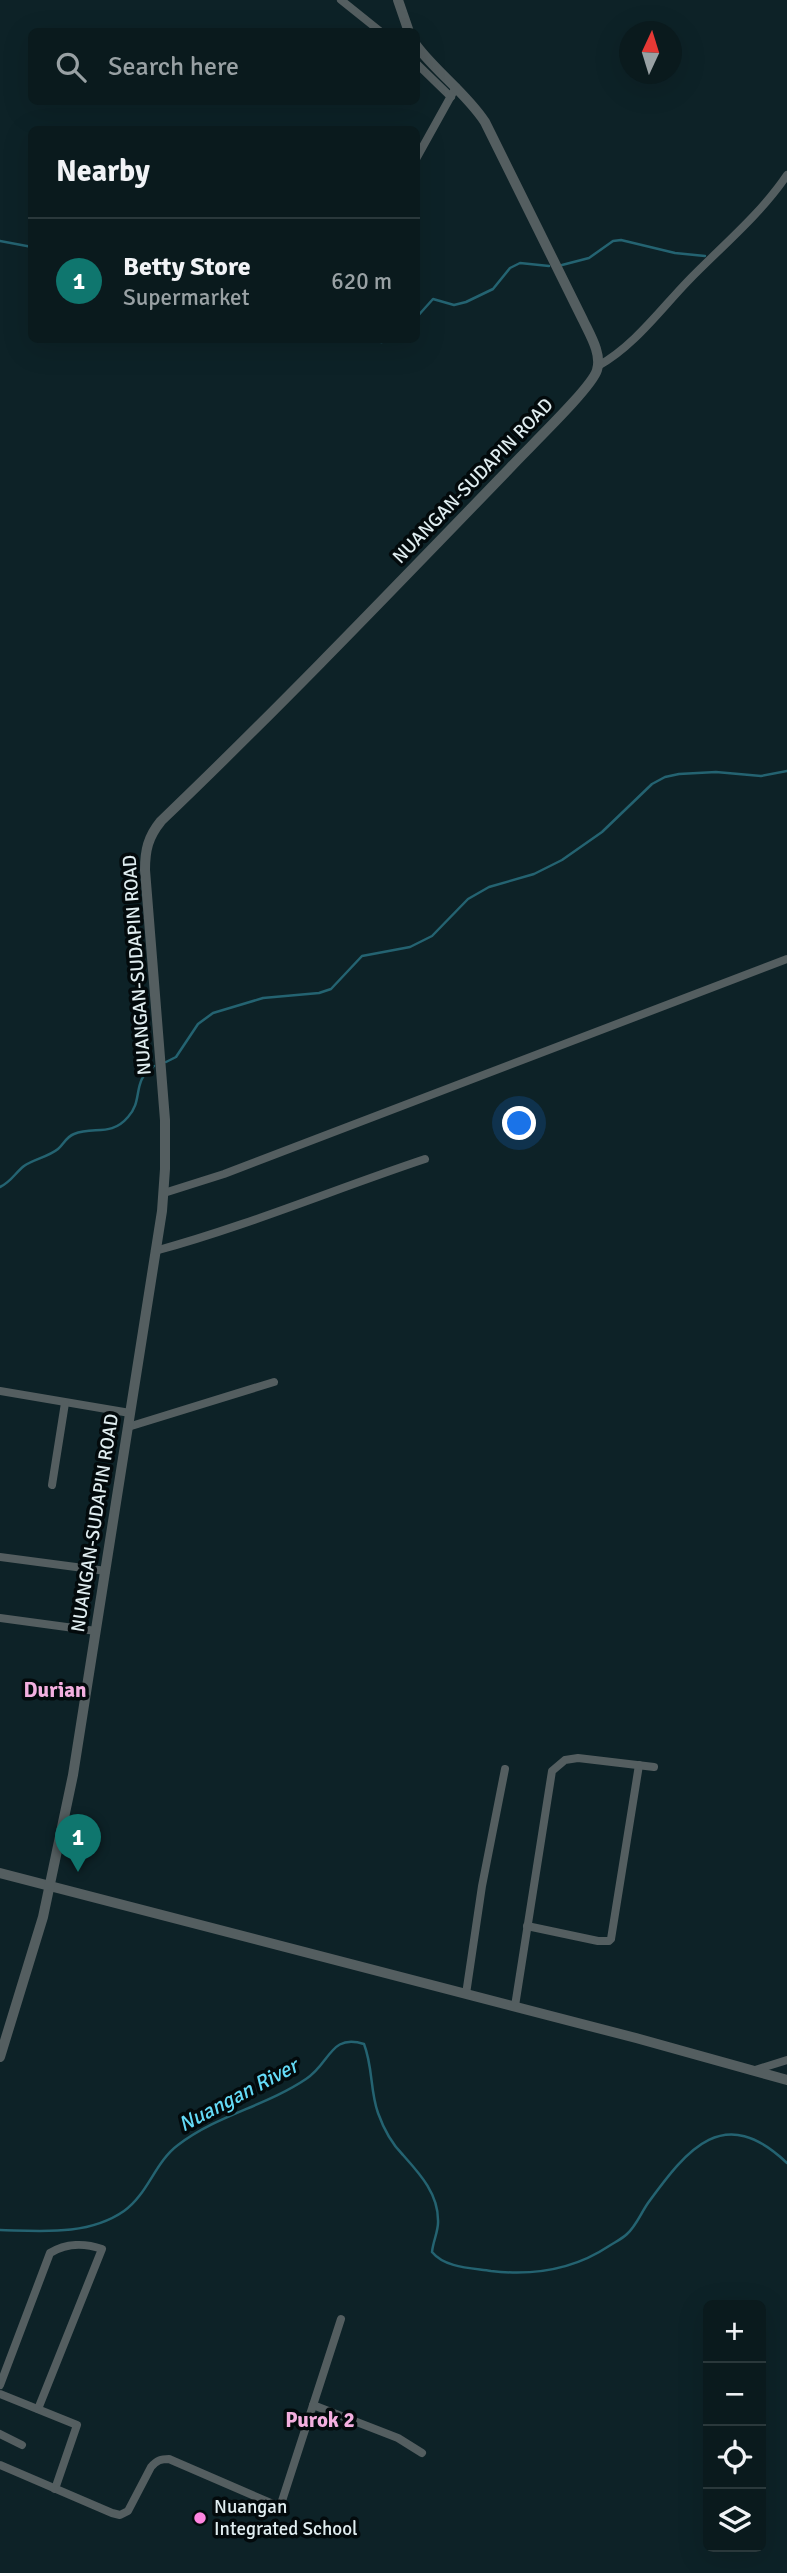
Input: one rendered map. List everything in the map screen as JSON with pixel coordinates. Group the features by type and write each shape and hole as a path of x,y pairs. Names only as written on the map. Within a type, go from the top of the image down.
{"street":[{"path":"341,0 376,28"},
{"path":"398,0 408,28"},
{"path":"420,49 453,92"},
{"path":"420,66 476,109 496,143 583,320 596,351 598,366 614,356 637,335 740,230 787,175"},
{"path":"420,152 453,92"},
{"name":"NUANGAN-SUDAPIN ROAD","path":"0,2057 51,1885 73,1775 164,1193 165,1120 145,870 146,845 151,833 321,663 540,436 589,384 598,366"},
{"path":"164,1193 243,1167 787,959"},
{"path":"155,1251 262,1219 345,1185 425,1159"},
{"path":"128,1427 274,1382"},
{"path":"0,1391 130,1413"},
{"path":"52,1485 65,1403"},
{"path":"0,1557 106,1571"},
{"path":"0,1618 96,1631"},
{"path":"515,2006 552,1771 565,1760 578,1758 654,1767"},
{"path":"527,1926 598,1941 611,1939 639,1765"},
{"path":"466,1994 482,1886 505,1769"},
{"path":"0,1873 515,2006 787,2080"},
{"path":"752,2071 787,2060"},
{"path":"0,2385 50,2253 60,2247 88,2244 102,2249 38,2409"},
{"path":"0,2465 112,2514 124,2514 132,2506 151,2467 156,2461 169,2459 280,2507 341,2319"},
{"path":"0,2394 77,2426 55,2489"},
{"path":"313,2405 398,2438 422,2453"},
{"path":"0,2434 22,2445"}],"waterway":[{"path":"562,265 589,258 613,241 621,240 675,253 705,256"},
{"path":"0,241 28,246"},
{"path":"420,314 433,299 454,305 493,289 510,268 520,263 549,266"},
{"path":"166,1062 176,1057 198,1024 213,1013 263,998 319,993 331,989 362,956 410,947 432,936 468,899 489,887 534,874 562,860 602,832 652,784 665,777 716,772 761,776 787,771"},
{"path":"0,1187 24,1166 58,1149 71,1135 109,1129 122,1123 133,1111 142,1078 154,1066"},
{"name":"Nuangan River","path":"0,2230 64,2230 95,2225 110,2219 132,2204 163,2160 178,2145 209,2126 291,2088 314,2073 337,2046 353,2042 364,2044 375,2105 385,2130 426,2184 435,2201 438,2224 432,2252 451,2264 523,2273 553,2269 581,2261 621,2239 630,2231 678,2165 693,2150 709,2140 726,2135 744,2136 765,2145 787,2163"}],"place":[{"name":"Betty Store","path":"78,1872"},
{"name":"Nuangan Integrated School","path":"200,2518"}],"district":[{"name":"Durian","path":"55,1690"},
{"name":"Purok 2","path":"320,2420"}]}
